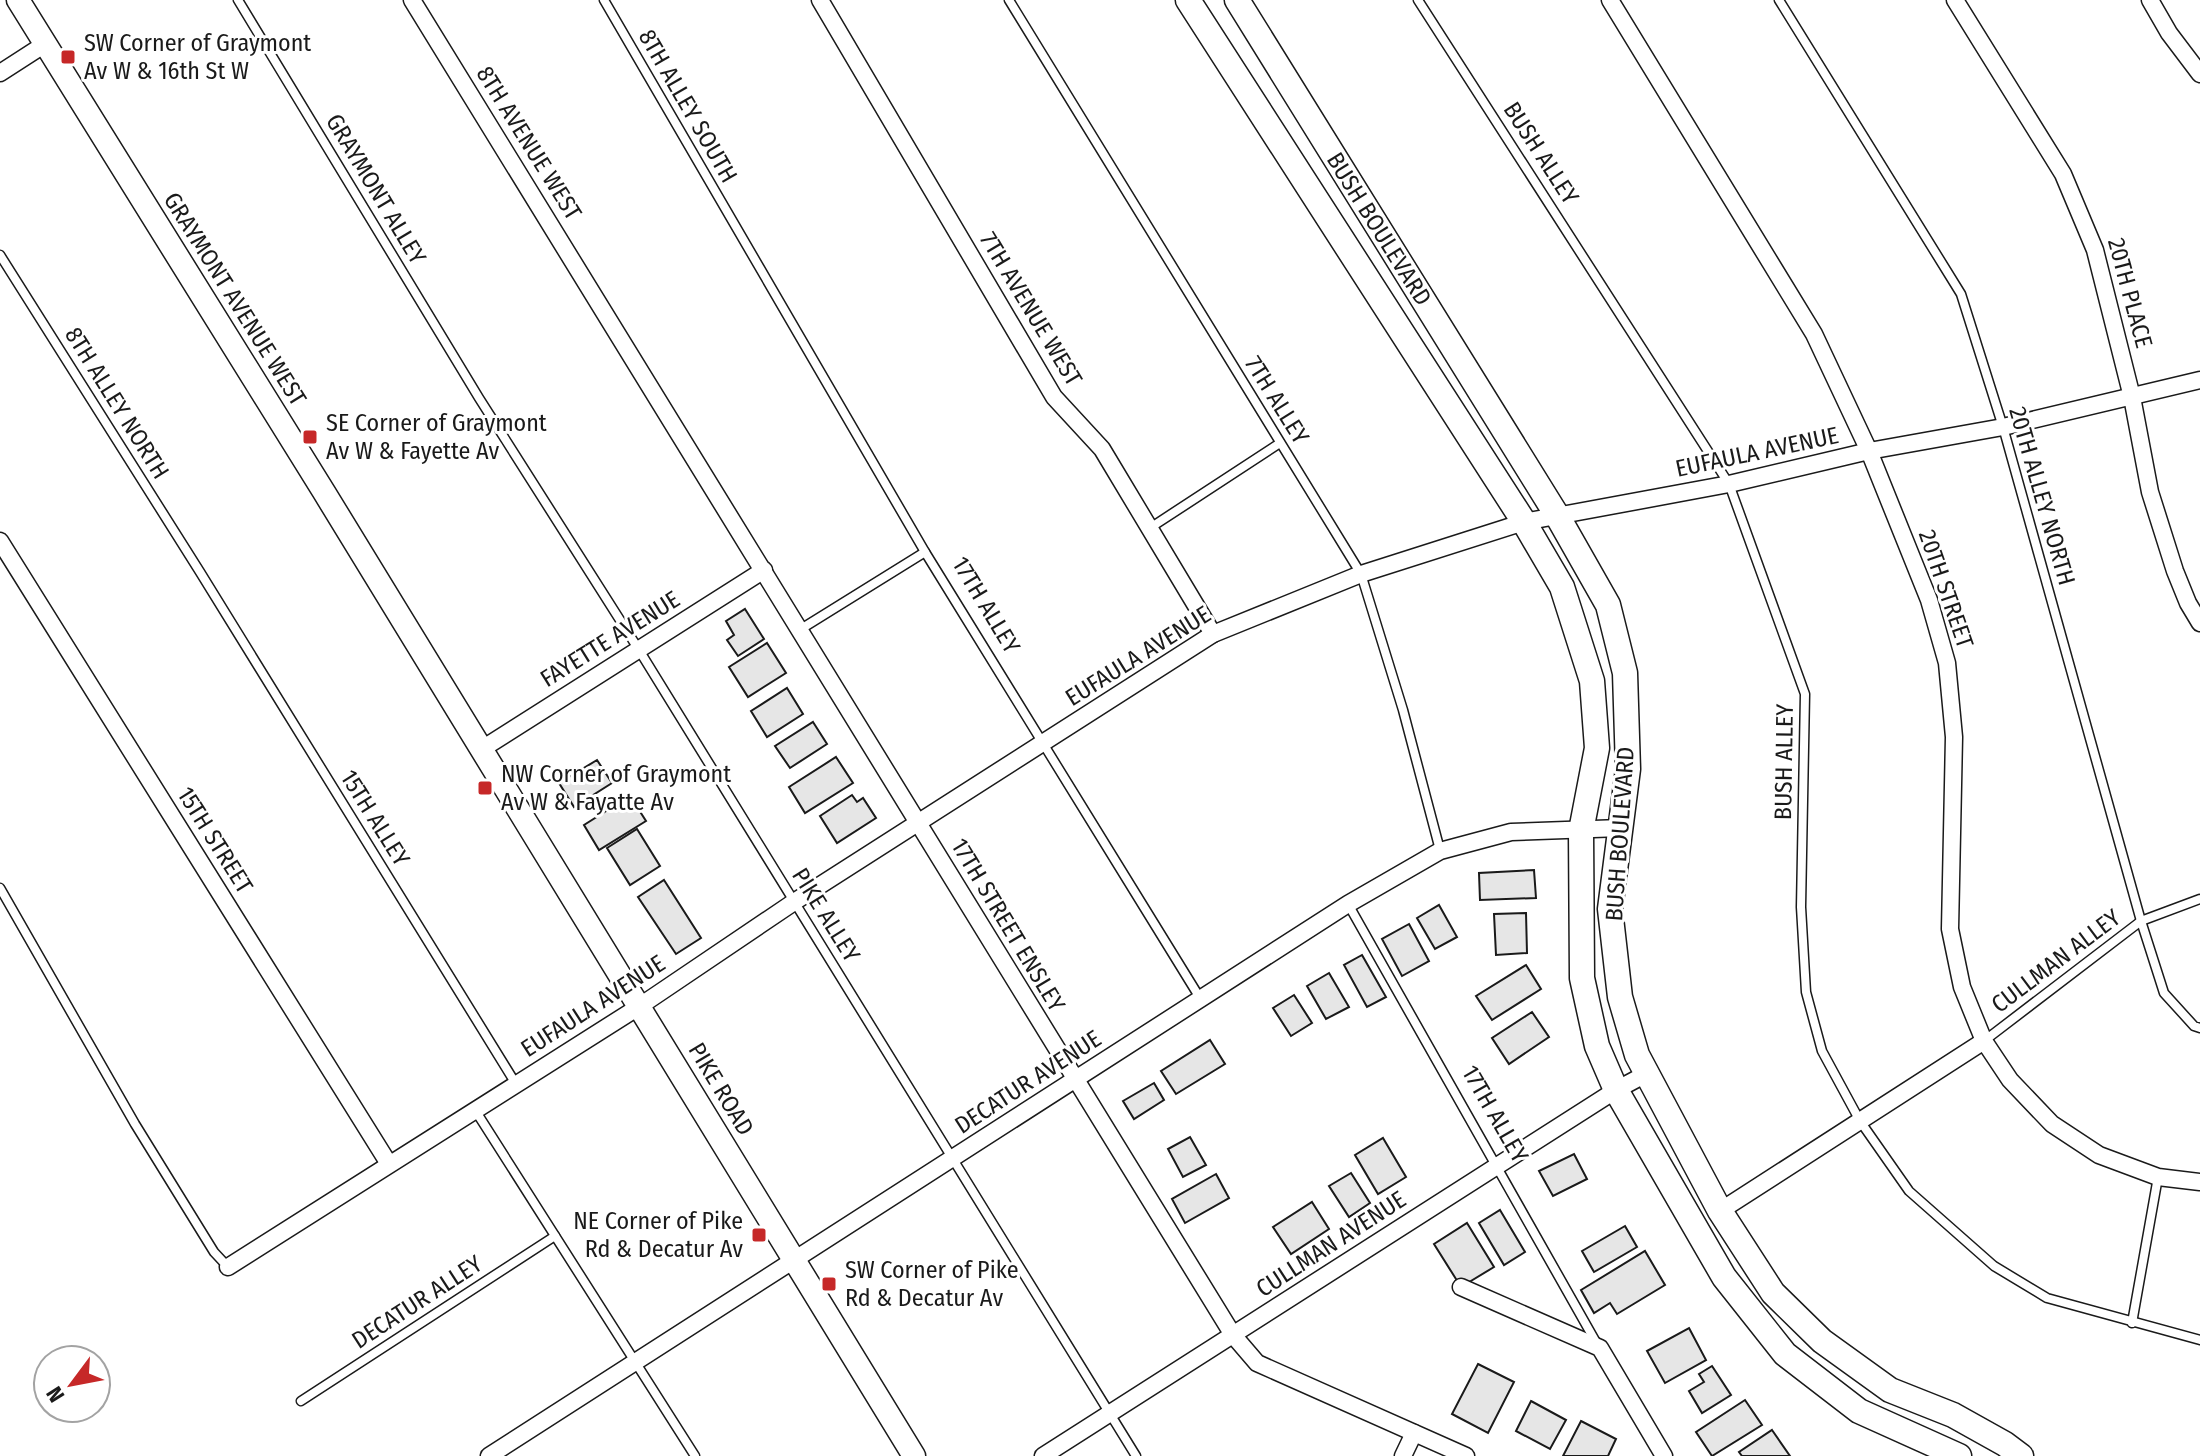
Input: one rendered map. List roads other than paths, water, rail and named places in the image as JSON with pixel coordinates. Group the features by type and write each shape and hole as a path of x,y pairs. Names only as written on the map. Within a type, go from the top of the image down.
{"main road":[{"name":"BUSH BOULEVARD","path":"1188,0 1524,522 1562,587 1592,681 1597,748 1581,831 1582,978 1597,1046 1616,1090 1724,1277 1785,1354 1859,1411 1959,1456"},
{"name":"BUSH BOULEVARD","path":"1237,0 1558,517 1608,605 1625,673 1628,769 1610,909 1620,997 1637,1055 1646,1074 1720,1211 1773,1293 1822,1341 1890,1390 1953,1415 2021,1456"}],"street":[{"name":"GRAYMONT AVENUE WEST","path":"18,0 482,749"},
{"name":"8TH AVENUE WEST","path":"412,0 605,312"},
{"name":"7TH AVENUE WEST","path":"820,0 1054,397 1102,449 1213,634"},
{"name":"20TH STREET","path":"1610,0 1814,334 1869,451 1929,600 1947,663 1954,737 1950,929 1962,987 1984,1041 2010,1080 2052,1124 2099,1155 2158,1177 2200,1182"},
{"name":"20TH PLACE","path":"1955,0 2063,174 2095,250 2132,397 2150,492 2175,571 2200,623"},
{"path":"2150,0 2169,33 2200,74"},
{"path":"0,73 45,44"},
{"name":"17TH STREET ENSLEY","path":"605,312 1233,1335 1257,1363 1466,1456"},
{"name":"EUFAULA AVENUE","path":"228,1267 640,1006 794,902 1213,634 1361,574 1524,522 1729,484 1869,451 2003,427 2200,380"},
{"name":"15TH STREET","path":"0,541 389,1164"},
{"name":"FAYETTE AVENUE","path":"482,749 764,570"},
{"name":"PIKE ROAD","path":"482,749 914,1456"},
{"name":"DECATUR AVENUE","path":"489,1456 1200,998 1348,904 1440,851 1511,832 1621,828"},
{"path":"1720,1211 1984,1041"},
{"name":"CULLMAN AVENUE","path":"1043,1456 1616,1090 1646,1074"},
{"path":"1461,1287 1600,1348"},
{"name":"17TH ALLEY","path":"1600,1348 1664,1456"},
{"path":"1403,1456 1414,1433"}],"lane":[{"name":"GRAYMONT ALLEY","path":"238,0 479,398"},
{"name":"8TH ALLEY SOUTH","path":"604,0 738,231"},
{"name":"7TH ALLEY","path":"1009,0 1361,574 1403,710 1440,851"},
{"name":"BUSH ALLEY","path":"1418,0 1729,484 1805,694 1801,907 1806,992 1822,1051 1860,1121 1909,1191 1994,1266 2047,1298 2132,1323"},
{"name":"20TH ALLEY NORTH","path":"1779,0 1961,294 2003,427 2141,921 2164,993 2194,1026 2200,1028"},
{"name":"17TH ALLEY","path":"738,231 925,552 1200,998"},
{"name":"8TH ALLEY NORTH","path":"0,255 200,572"},
{"name":"PIKE ALLEY","path":"479,398 639,650 1136,1456"},
{"path":"1149,528 1280,443"},
{"path":"801,629 925,552"},
{"name":"15TH ALLEY","path":"200,572 516,1084"},
{"path":"0,888 135,1124 214,1252 228,1267"},
{"name":"CULLMAN ALLEY","path":"1984,1041 2141,921 2200,899"},
{"name":"17TH ALLEY","path":"1348,904 1600,1348"},
{"path":"475,1110 695,1456"},
{"path":"2158,1177 2132,1323 2200,1340"},
{"name":"DECATUR ALLEY","path":"301,1401 555,1236"}],"place":[{"name":"SW Corner of Graymont Av W & 16th St W","path":"68,57"},
{"name":"SE Corner of Graymont Av W & Fayette Av","path":"310,437"},
{"name":"NW Corner of Graymont Av W & Fayatte Av","path":"485,788"},
{"name":"NE Corner of Pike Rd & Decatur Av","path":"759,1235"},
{"name":"SW Corner of Pike Rd & Decatur Av","path":"829,1284"}]}
